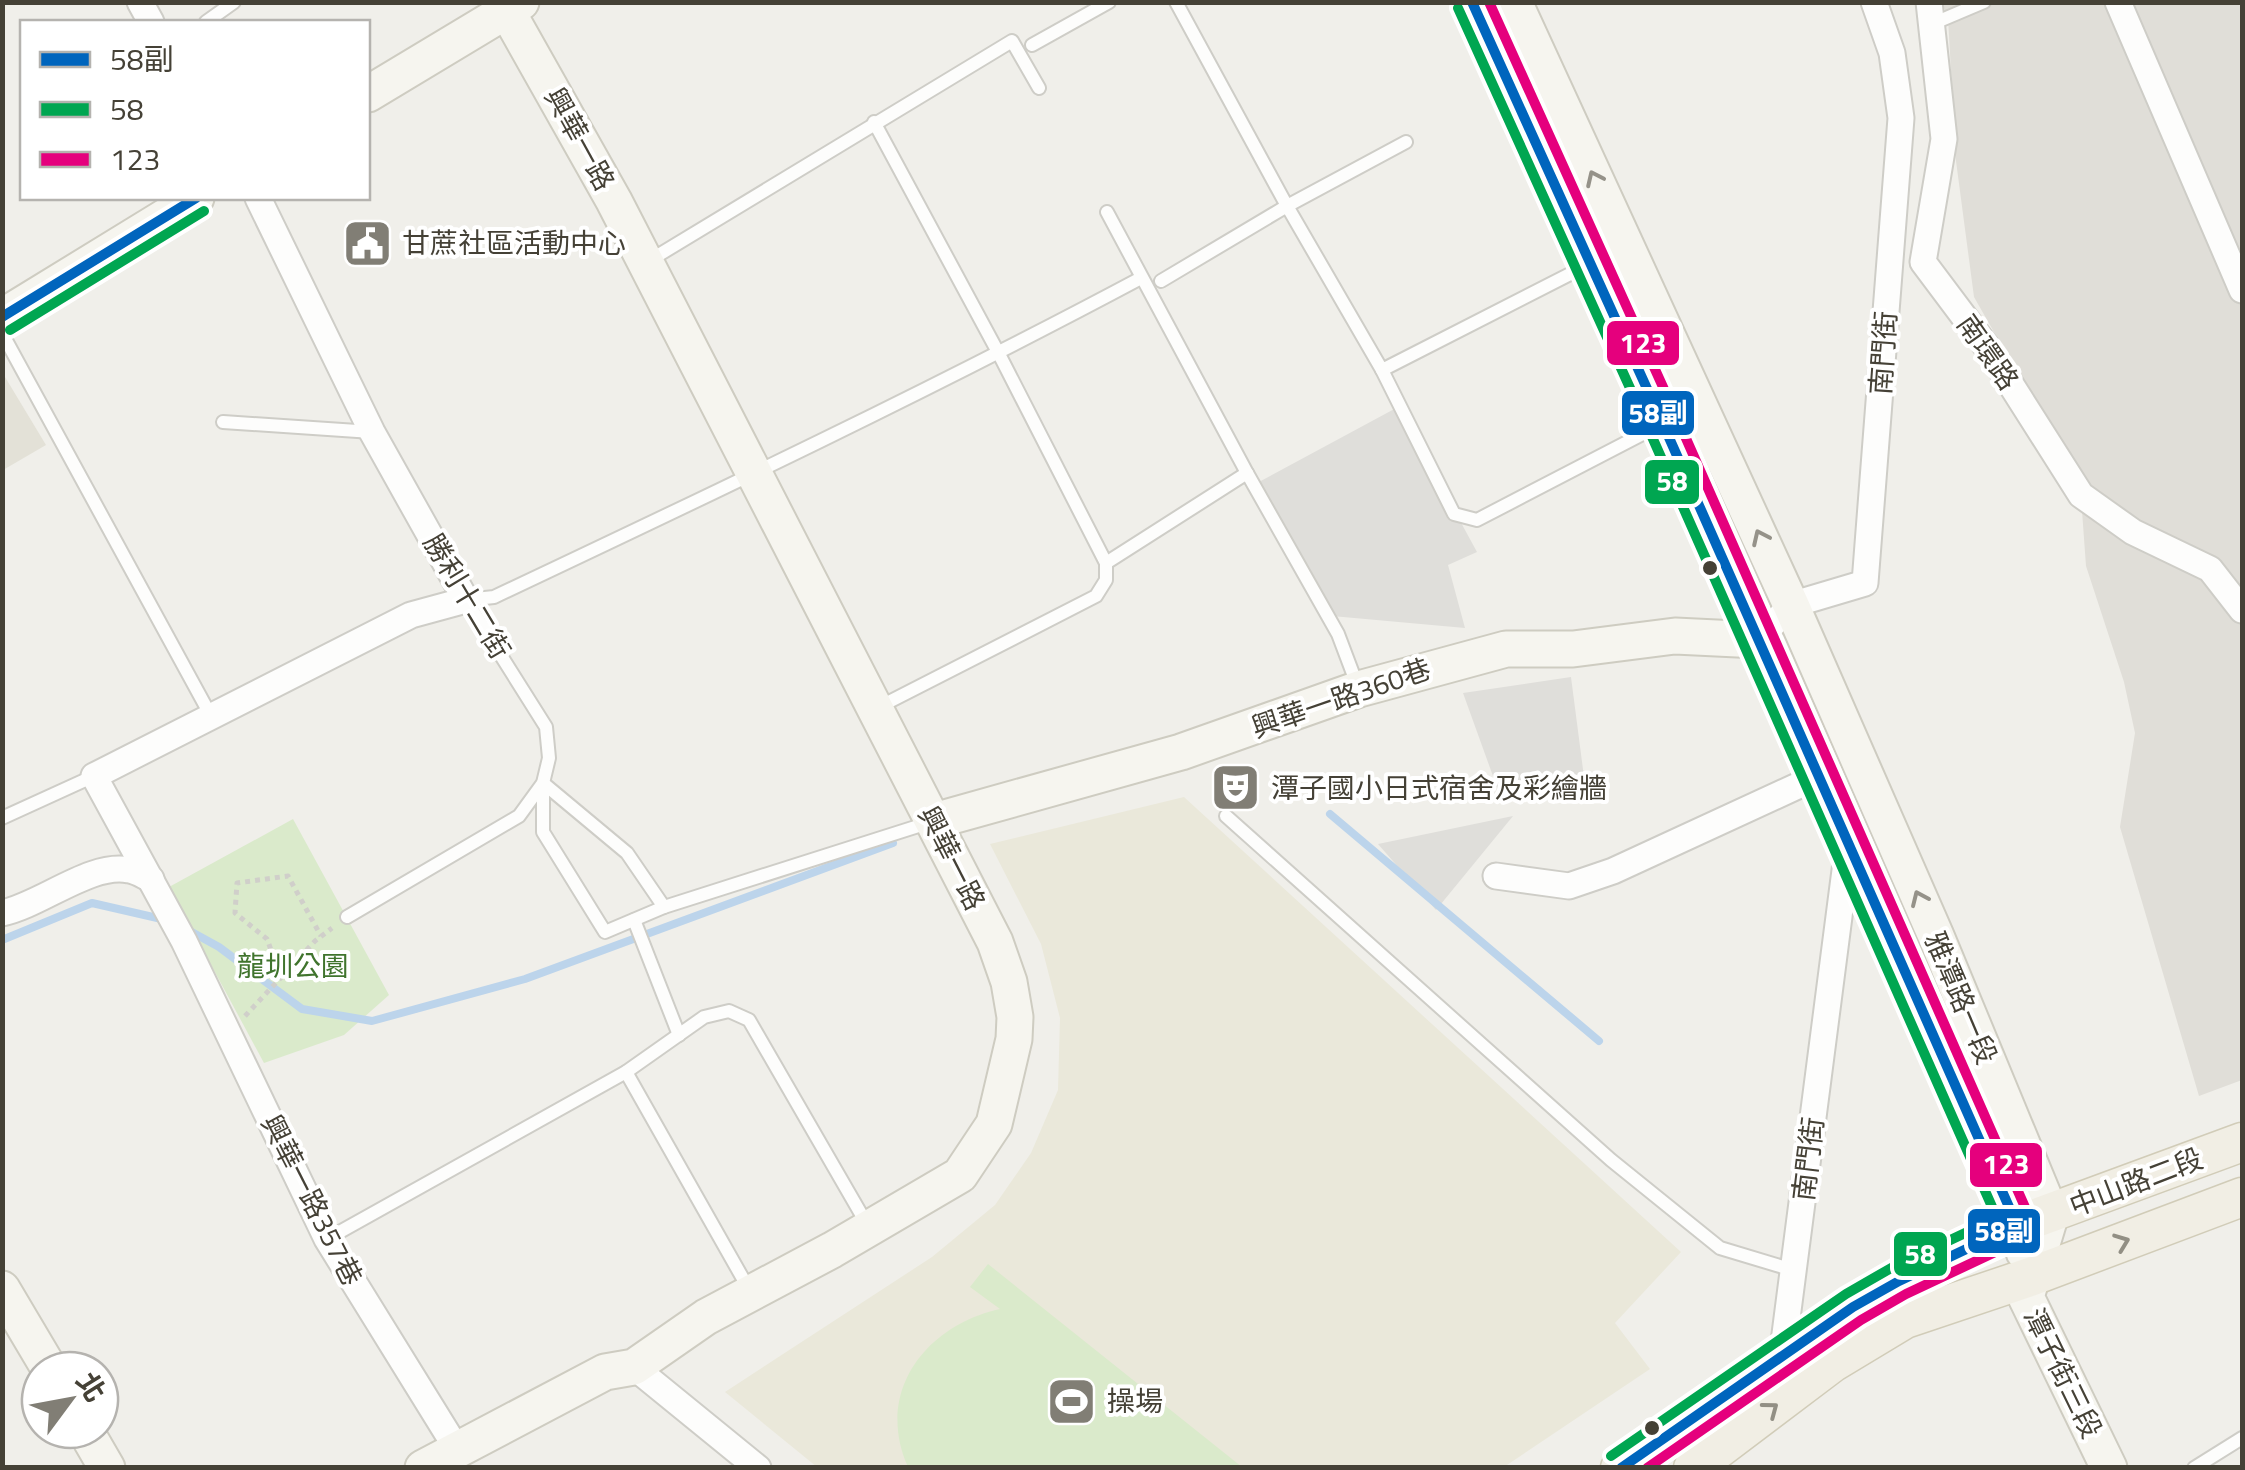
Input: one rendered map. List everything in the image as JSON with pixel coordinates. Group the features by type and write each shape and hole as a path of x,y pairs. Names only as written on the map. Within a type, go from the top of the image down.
{"main road":[{"name":"中山路二段","path":"1620,1468 1853,1307 1899,1281 2034,1220 2242,1142"},
{"name":"中山路二段","path":"1693,1468 1832,1363 1904,1319 2030,1277 2242,1197"}],"street":[{"name":"雅潭路一段","path":"1472,2 1849,842 2034,1220"},
{"name":"雅潭路一段","path":"1514,2 1791,605 1936,936 2034,1220 2030,1277"},
{"name":"南門街","path":"1758,640 1791,605 1864,582 1901,118 1892,53 1874,2"},
{"path":"2118,2 2235,255 2242,290"},
{"path":"370,93 507,5"},
{"name":"興華一路","path":"422,1468 604,1372 634,1367 706,1317 960,1175 994,1124 1014,1039 1009,982 994,942 614,201 507,5"},
{"name":"南環路","path":"1930,13 1944,139 1924,262 1989,350 2081,495 2133,532 2210,569 2242,610"},
{"path":"2,318 193,200"},
{"name":"勝利十二街","path":"259,200 372,432 466,600"},
{"path":"151,879 94,776 411,615 466,600"},
{"name":"興華一路360巷","path":"934,821 1181,752 1359,688 1506,649 1573,649 1675,636 1758,640"},
{"path":"1496,876 1569,886 1613,871 1819,776"},
{"name":"南門街","path":"1782,1357 1849,842"},
{"path":"2,913 23,908 100,871 128,870 151,879"},
{"name":"興華一路357巷","path":"151,879 327,1239 457,1449"},
{"name":"潭子街三段","path":"2030,1277 2026,1296 2108,1466"},
{"path":"2,1290 38,1350"},
{"path":"634,1367 758,1468"}],"lane":[{"path":"209,20 234,2"},
{"path":"1032,44 1108,2"},
{"path":"1176,2 1382,370 1454,514 1478,520 1663,424"},
{"path":"1930,13 1984,2"},
{"path":"645,264 1012,40 1038,88"},
{"path":"874,122 1106,563 1106,580 1096,596 875,709"},
{"path":"1161,281 1287,206 1406,142"},
{"path":"1107,212 1338,634 1359,688"},
{"path":"1382,370 1625,246"},
{"path":"466,600 494,596 754,475 999,354 1142,278"},
{"path":"2,333 211,716"},
{"path":"223,422 372,432"},
{"path":"1106,563 1247,473"},
{"name":"勝利十二街","path":"466,600 546,727 548,758 543,782 542,832 606,932 636,925"},
{"path":"2,818 94,776"},
{"path":"347,917 519,816 543,782 627,854 664,907"},
{"path":"1226,816 1610,1160 1720,1248 1793,1270"},
{"path":"679,1035 636,925 664,907 934,821"},
{"path":"327,1239 626,1072 704,1017 729,1011 749,1020 869,1228"},
{"path":"626,1072 746,1284"},
{"path":"2194,1468 2242,1438"}],"path":[{"path":"281,978 268,939 235,913 237,883 288,876 321,936"},
{"path":"264,996 321,936 347,917"}],"shaded area":[{"path":"1942,3 2242,3 2242,1080 2199,1096 2120,827 2135,733 2124,682 2086,566 2080,483 1974,297 1956,161 1948,18"},
{"path":"2,372 46,445 3,470 2,470"},
{"path":"1398,407 1477,552 1448,565 1465,628 1332,616 1257,483"},
{"path":"1571,677 1584,777 1498,790 1463,693"},
{"path":"1184,797 1681,1252 1615,1323 1650,1369 1504,1467 817,1467 725,1392 932,1257 995,1205 1031,1153 1058,1090 1060,1018 1041,944 990,844"},
{"path":"1513,816 1436,910 1378,844"}],"green space":[{"name":"龍圳公園","path":"293,819 389,995 344,1035 264,1063 169,887"},
{"path":"988,1264 1242,1467 908,1467 899,1439 898,1412 903,1388 930,1346 974,1317 1000,1309 970,1287"}],"waterway":[{"path":"1330,814 1599,1041"},
{"path":"188,930 219,947 302,1009 372,1021 525,979 893,843"},
{"path":"2,940 92,903 166,920"}],"transit line":[{"name":"58副","path":"1472,2 2017,1225 1853,1307 1621,1468"},
{"name":"123","path":"1489,2 2032,1223 2025,1238 1906,1294 1861,1320 1647,1468"},
{"name":"58","path":"1458,8 1997,1218 1846,1294 1611,1456"},
{"name":"58副","path":"2,317 193,200"},
{"name":"58","path":"10,330 204,211"}],"place":[{"name":"甘蔗社區活動中心","path":"367,243"},
{"name":"潭子國小日式宿舍及彩繪牆","path":"1236,788"},
{"name":"操場","path":"1072,1401"}]}
